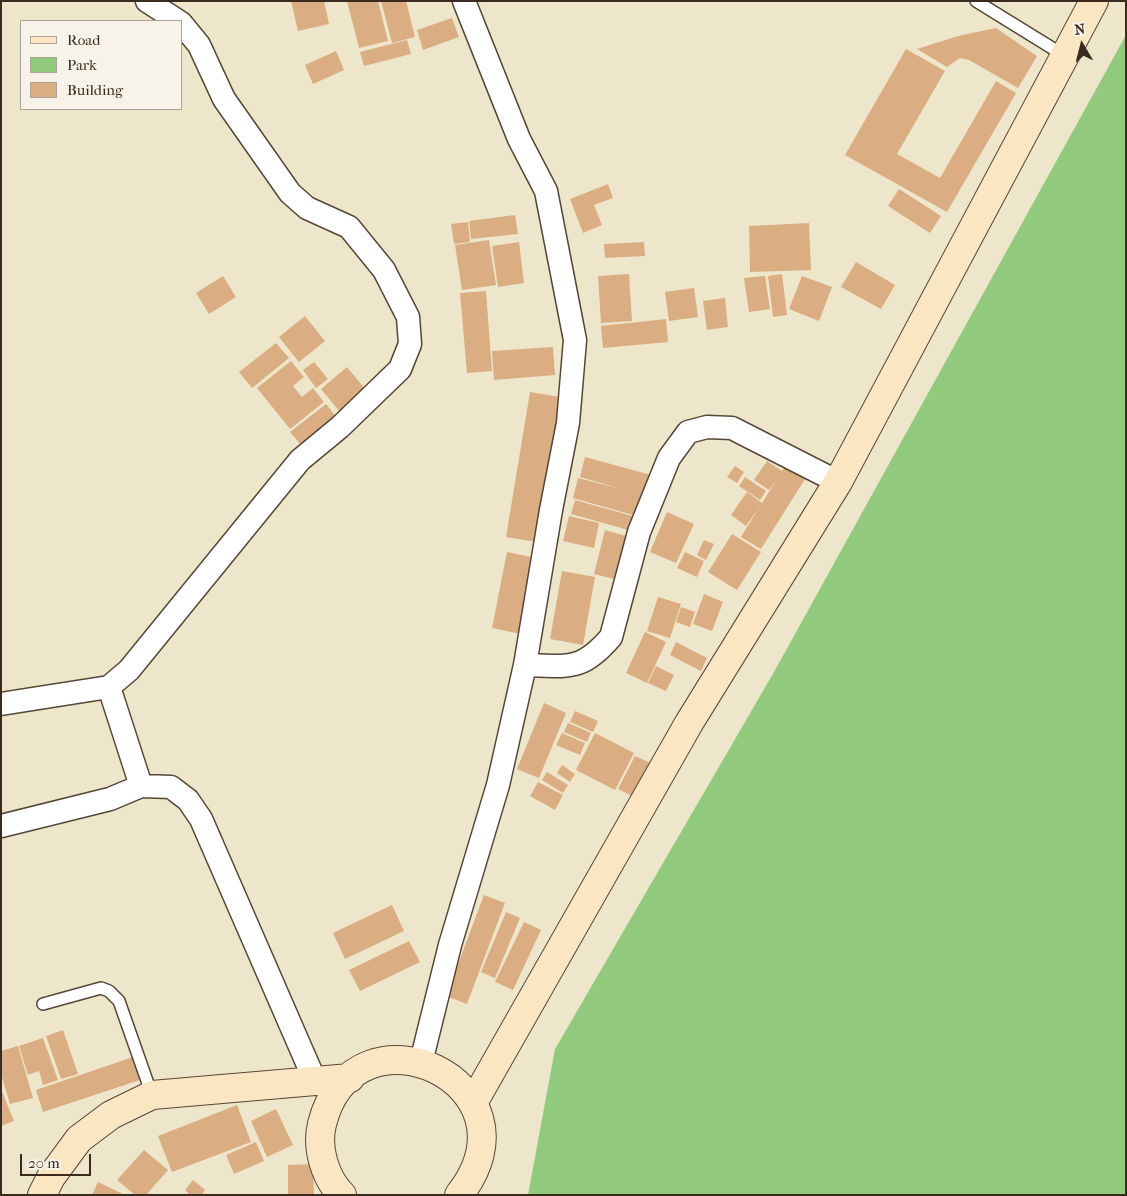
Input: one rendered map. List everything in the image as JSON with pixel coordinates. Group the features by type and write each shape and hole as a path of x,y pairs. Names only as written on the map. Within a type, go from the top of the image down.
{"main road":[{"path":"472,1103 689,723 838,482 1094,1"},
{"path":"342,1195 329,1177 323,1161 321,1128 325,1111 333,1097 350,1078 372,1065 388,1060 421,1062 437,1068 451,1077 472,1103 481,1135 480,1152 476,1168 459,1195"},
{"path":"42,1195 51,1176 79,1139 111,1115 152,1095 350,1078"}],"street":[{"path":"148,1 176,20"},
{"path":"421,1062 450,945 498,785 525,665 550,510 568,423 575,340 546,191 519,139 484,56 464,1"},
{"path":"1,704 109,687 130,670 300,460 340,427 400,369 410,344 408,317 384,270 349,227 307,208 290,193 224,99 199,45 182,24"},
{"path":"525,665 571,666 586,661 611,637 639,532 669,458 688,432 708,426 732,428 838,482"},
{"path":"109,687 141,786"},
{"path":"1,826 110,800 141,786 171,786 188,800 201,819 316,1081"}],"lane":[{"path":"976,1 1065,56"},
{"path":"42,1004 101,988 109,991 119,1001 152,1095"}],"green space":[{"path":"1126,35 1126,1195 528,1195 555,1049 774,672"}],"building":[{"path":"291,1 324,1 329,24 298,31"},
{"path":"347,1 378,1 388,41 359,48"},
{"path":"381,1 406,1 415,37 392,43"},
{"path":"452,18 459,37 423,50 417,30"},
{"path":"996,28 1037,56 1018,88 969,60 960,58 947,67 917,49 958,36"},
{"path":"407,40 411,54 364,66 360,52"},
{"path":"906,49 945,71 897,154 940,178 996,81 1016,93 947,212 845,155"},
{"path":"336,51 344,70 313,84 305,65"},
{"path":"608,184 613,198 594,205 602,225 583,233 570,199"},
{"path":"899,189 941,216 930,233 888,206"},
{"path":"515,215 518,234 471,239 469,221"},
{"path":"468,222 470,242 454,244 451,224"},
{"path":"809,223 811,270 750,272 749,226"},
{"path":"489,240 496,285 462,290 455,245"},
{"path":"519,242 524,283 498,287 492,246"},
{"path":"644,242 645,256 605,258 604,244"},
{"path":"856,262 895,285 881,309 841,287"},
{"path":"629,274 632,321 601,323 598,276"},
{"path":"782,274 787,315 773,317 768,276"},
{"path":"223,276 236,297 209,314 196,293"},
{"path":"765,276 770,309 749,312 744,278"},
{"path":"802,276 832,287 819,321 789,309"},
{"path":"694,288 698,317 669,321 665,292"},
{"path":"486,291 492,371 467,373 460,293"},
{"path":"725,298 728,327 707,330 703,301"},
{"path":"305,316 325,341 299,362 279,337"},
{"path":"666,319 668,342 603,348 601,326"},
{"path":"276,343 289,358 252,388 239,372"},
{"path":"553,347 555,375 494,380 492,351"},
{"path":"291,361 304,377 293,386 302,397 313,388 324,402 290,429 257,388"},
{"path":"314,362 328,379 316,388 303,370"},
{"path":"347,367 366,390 340,412 321,389"},
{"path":"530,392 560,397 537,542 506,537"},
{"path":"326,404 337,418 302,446 290,432"},
{"path":"585,457 651,475 640,517 573,498 578,478 625,490 580,477"},
{"path":"767,461 782,471 785,467 805,479 761,549 741,537 760,506 746,526 731,515 747,492 762,503 777,479 769,490 754,480"},
{"path":"735,466 744,472 737,483 727,477"},
{"path":"745,477 766,491 760,500 739,486"},
{"path":"575,500 636,517 632,531 571,514"},
{"path":"667,512 694,524 676,563 650,552"},
{"path":"569,516 599,523 594,548 563,541"},
{"path":"605,530 630,537 618,580 594,574"},
{"path":"732,534 761,552 737,590 708,572"},
{"path":"704,540 714,544 706,560 697,555"},
{"path":"507,552 536,558 521,634 492,628"},
{"path":"685,552 704,561 697,577 677,568"},
{"path":"562,571 595,577 583,645 550,639"},
{"path":"704,594 723,602 712,631 693,624"},
{"path":"658,597 681,604 670,638 647,631"},
{"path":"681,607 695,612 690,627 676,622"},
{"path":"645,632 666,642 647,683 626,673"},
{"path":"676,642 707,658 701,671 670,655"},
{"path":"656,666 674,675 666,691 648,683"},
{"path":"544,703 566,713 539,778 517,769"},
{"path":"575,711 598,721 593,732 570,722"},
{"path":"568,723 591,733 587,742 564,732"},
{"path":"562,733 585,743 580,755 556,745"},
{"path":"595,733 634,753 615,790 576,770"},
{"path":"635,756 657,766 640,800 618,789"},
{"path":"562,765 575,774 570,782 557,773"},
{"path":"547,772 568,785 563,793 542,780"},
{"path":"538,782 563,795 555,810 530,796"},
{"path":"484,895 505,903 467,1004 446,996"},
{"path":"392,905 404,931 345,959 333,933"},
{"path":"506,912 520,918 495,978 481,972"},
{"path":"524,922 541,930 513,990 495,982"},
{"path":"409,941 420,962 360,991 349,970"},
{"path":"63,1030 78,1074 61,1079 46,1036"},
{"path":"43,1038 58,1080 43,1085 39,1071 28,1075 19,1046"},
{"path":"18,1046 33,1098 10,1104 1,1074 1,1051"},
{"path":"133,1057 140,1080 43,1112 36,1090"},
{"path":"1,1089 14,1121 1,1126"},
{"path":"237,1105 251,1142 172,1172 158,1136"},
{"path":"276,1109 293,1145 267,1157 251,1121"},
{"path":"256,1142 264,1161 234,1174 226,1155"},
{"path":"144,1150 168,1170 146,1195 135,1195 117,1180"},
{"path":"313,1164 314,1195 288,1195 288,1165"},
{"path":"193,1180 205,1190 202,1195 190,1195 185,1190"},
{"path":"98,1182 125,1195 92,1195"}]}
